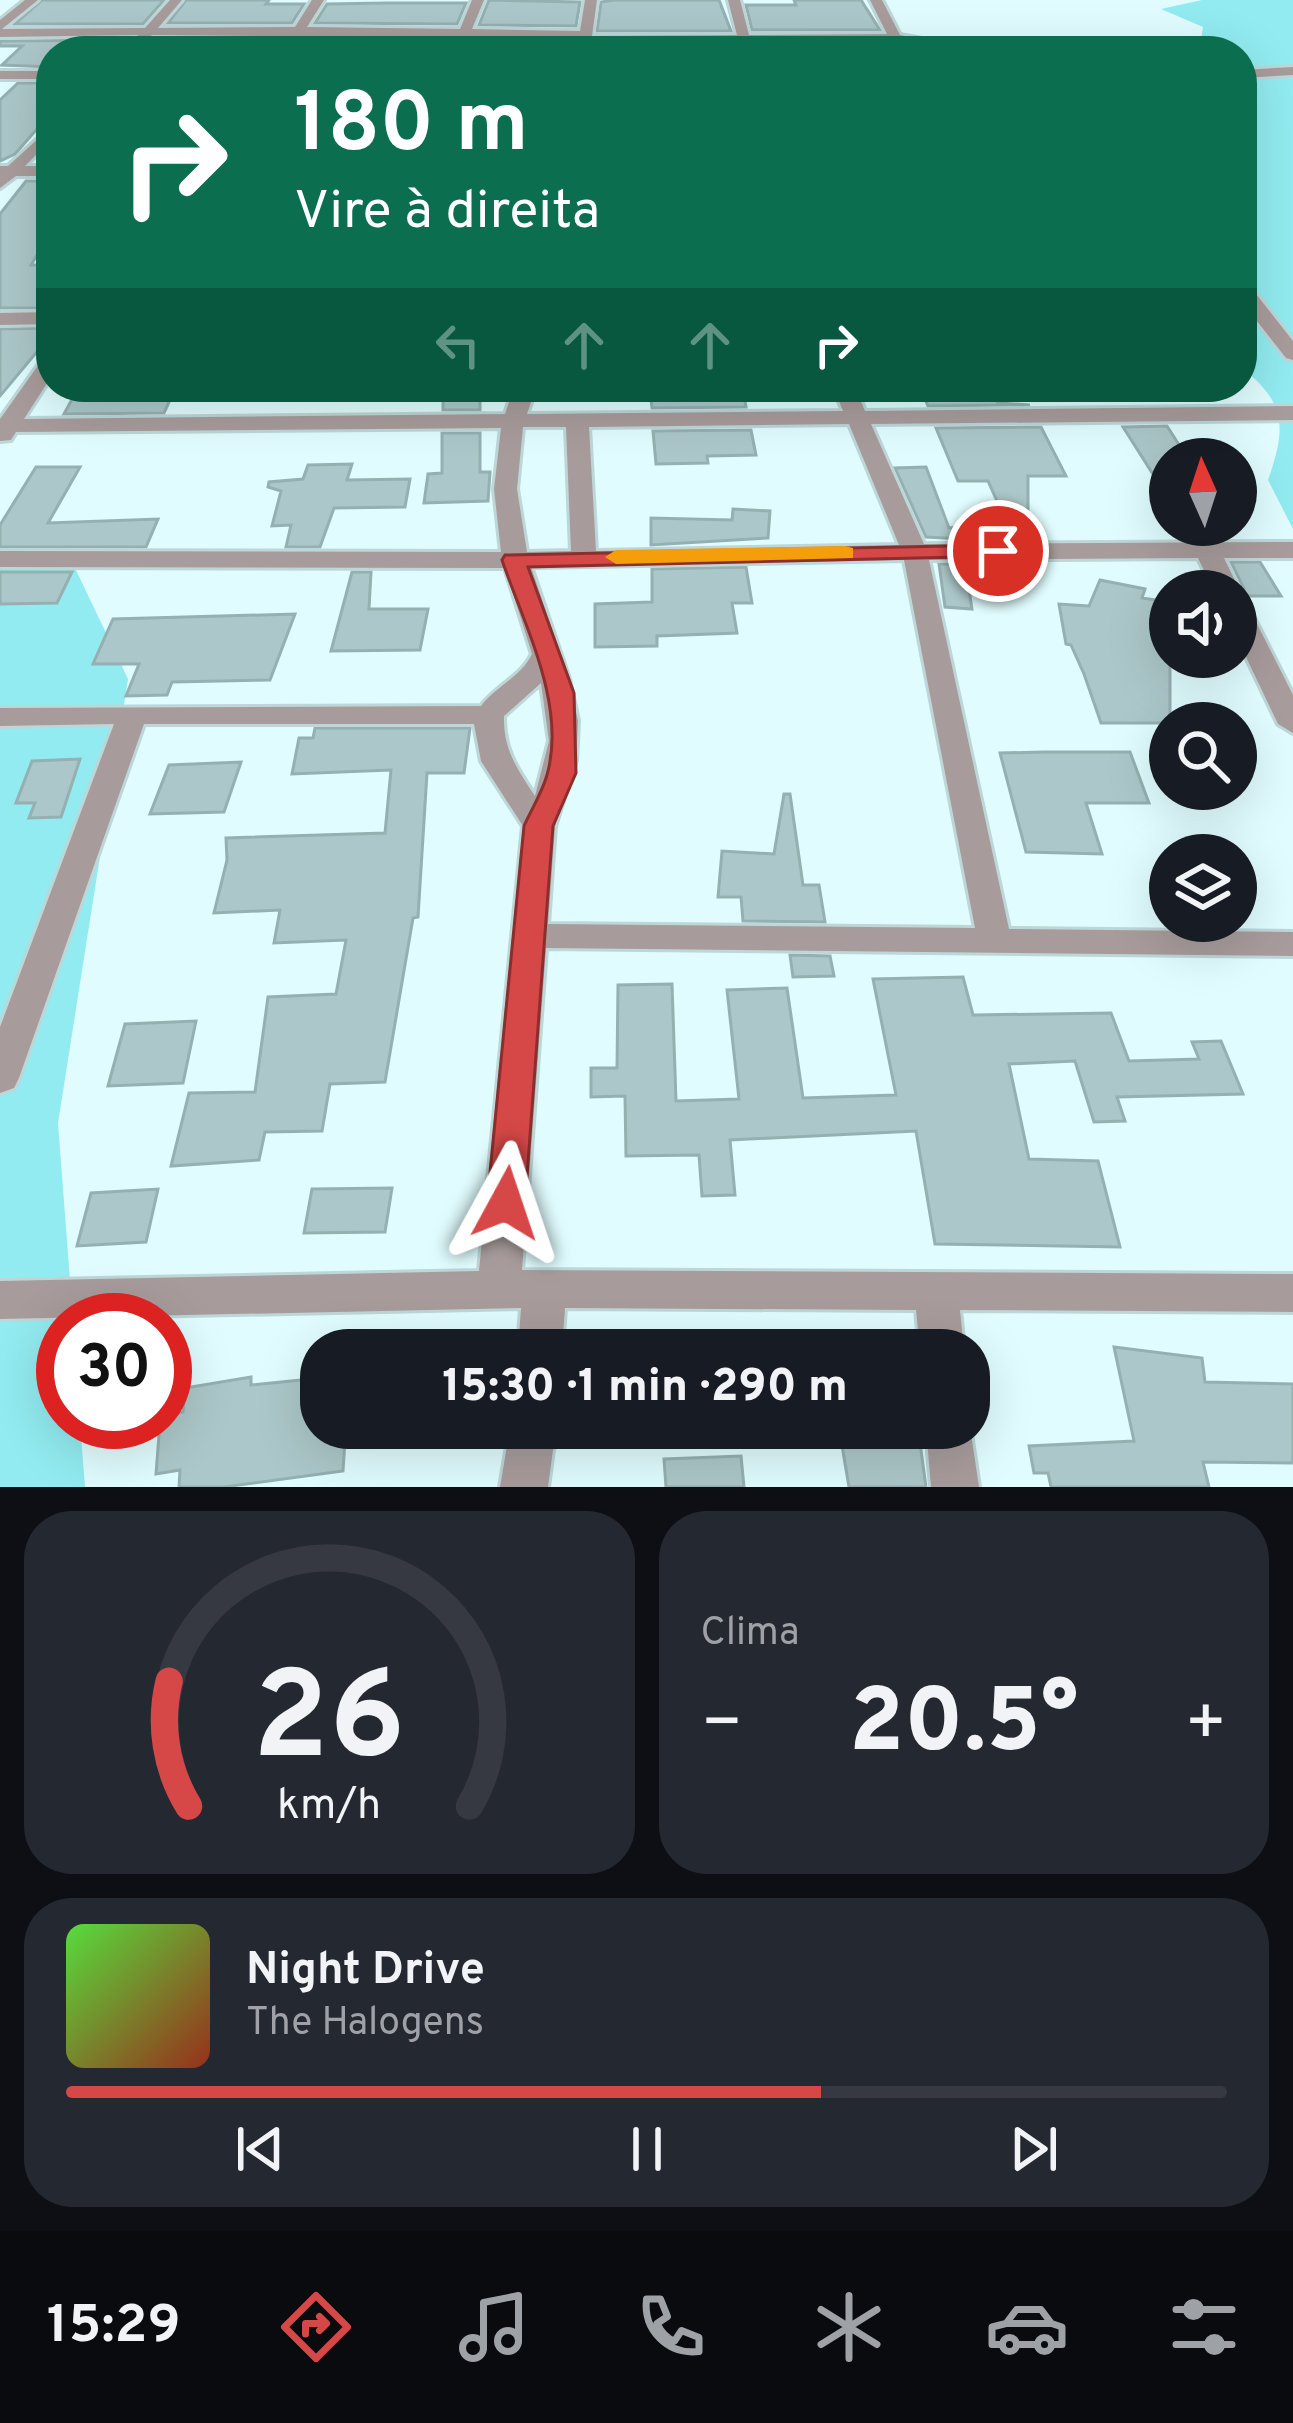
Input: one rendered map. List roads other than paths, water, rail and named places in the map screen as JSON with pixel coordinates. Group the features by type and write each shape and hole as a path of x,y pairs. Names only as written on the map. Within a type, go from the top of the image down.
{"street":[{"path":"0,30 32,0"},
{"path":"144,36 176,0"},
{"path":"302,25 318,0"},
{"path":"464,34 478,0"},
{"path":"583,36 591,0"},
{"path":"734,0 743,36"},
{"path":"876,0 895,36"},
{"path":"0,30 274,30 302,25 334,32 494,36"},
{"path":"270,36 274,30"},
{"path":"1257,73 1293,71"},
{"path":"0,75 36,75"},
{"path":"3,175 36,145"},
{"path":"3,175 36,172"},
{"path":"1257,309 1293,354"},
{"path":"0,319 36,318"},
{"path":"3,430 36,383"},
{"path":"499,1292 538,826 562,773 561,693 514,560 502,502 512,420 520,402"},
{"path":"850,402 915,552 995,944"},
{"path":"1105,402 1112,413"},
{"path":"3,430 577,418 1293,413"},
{"path":"577,418 584,558"},
{"path":"1207,550 1217,570"},
{"path":"0,559 514,560 1293,550"},
{"path":"1257,651 1293,724"},
{"path":"538,826 496,761 488,738 489,715 502,698 537,673 546,654"},
{"path":"0,1078 133,715"},
{"path":"0,717 489,715"},
{"path":"527,935 1293,944"},
{"path":"541,1329 544,1289"},
{"path":"0,1300 544,1289 1293,1293"},
{"path":"936,1292 940,1329"},
{"path":"524,1487 530,1449"},
{"path":"951,1449 955,1487"}]}
